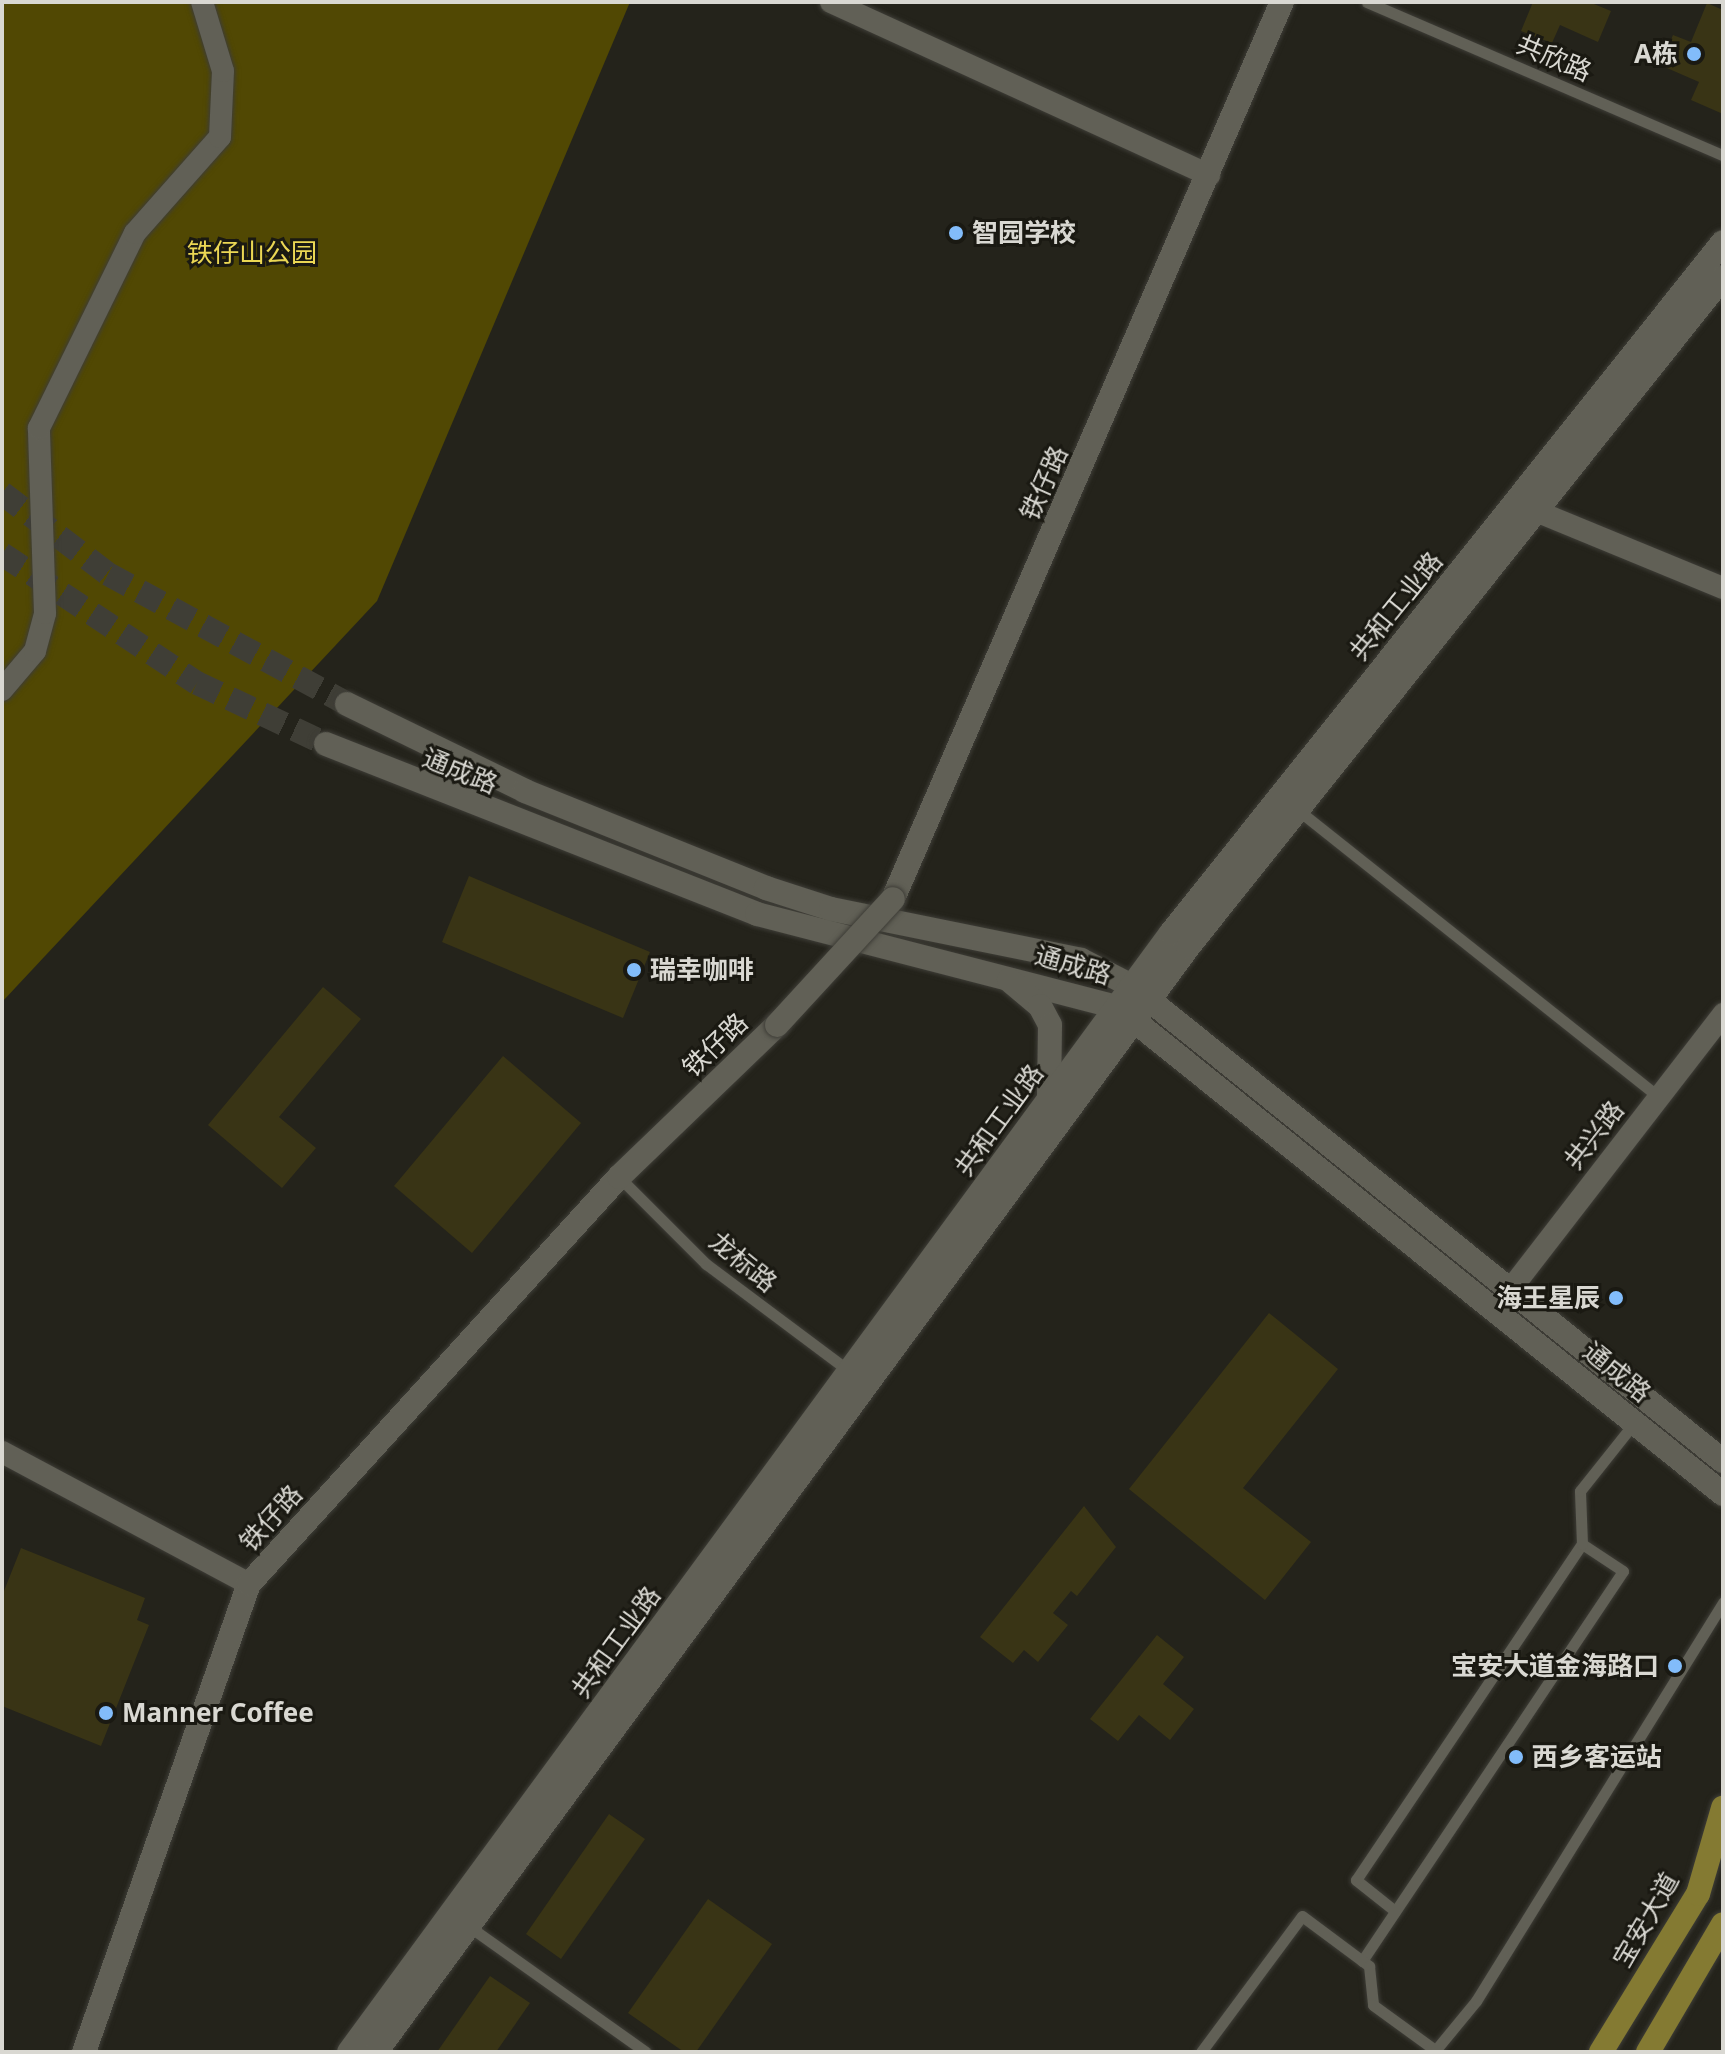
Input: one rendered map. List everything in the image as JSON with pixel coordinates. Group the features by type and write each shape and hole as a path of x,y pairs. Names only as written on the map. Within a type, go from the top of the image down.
{"main road":[{"name":"宝安大道","path":"1601,2052 1698,1894 1723,1808"},
{"path":"1648,2052 1723,1924"}],"street":[{"path":"2,690 35,651 45,613 39,428 135,233 220,137 223,71 202,2"},
{"path":"831,2 1209,175"},
{"name":"铁仔路","path":"84,2052 249,1584 619,1177 777,1025 893,899 1282,2"},
{"name":"共和工业路","path":"349,2052 460,1920 1125,1014 1723,242"},
{"name":"共和工业路","path":"1141,993 1298,810 1723,277"},
{"path":"1536,511 1723,588"},
{"name":"通成路","path":"347,704 525,791 766,888 844,912 1081,960 1141,993 1723,1461"},
{"name":"通成路","path":"326,744 757,914 1000,975 1125,1014 1723,1494"},
{"path":"1000,975 1023,988 1050,1025 1048,1101"},
{"name":"共和工业路","path":"376,2052 460,1920 849,1371 1048,1101 1125,1014"},
{"name":"共兴路","path":"1510,1290 1723,1014"},
{"path":"2,1452 249,1584"}],"lane":[{"name":"共欣路","path":"1367,2 1723,155"},
{"path":"1298,810 1659,1097"},
{"name":"龙标路","path":"619,1177 706,1264 849,1371"},
{"path":"1395,1911 1356,1880 1582,1544 1580,1491 1635,1423"},
{"path":"1362,1961 1623,1571 1582,1544"},
{"path":"1201,2052 1302,1916 1362,1961 1373,2005 1434,2051 1476,2001 1723,1602"},
{"path":"460,1920 646,2052"}],"green space":[{"name":"铁仔山公园","path":"2,2 630,2 377,601 2,1002"}],"building":[{"path":"1533,2 1589,2 1611,11 1598,42 1560,25 1552,43 1521,31"},
{"name":"A栋","path":"1707,3 1723,10 1723,114 1691,100 1699,82 1660,65 1673,35 1691,42"},
{"path":"469,876 650,952 623,1018 442,942"},
{"path":"323,987 361,1019 279,1117 316,1148 282,1188 208,1125"},
{"path":"503,1056 581,1123 472,1253 394,1186"},
{"path":"1269,1313 1338,1369 1243,1488 1311,1542 1265,1600 1129,1489"},
{"path":"1084,1506 1116,1547 1077,1596 1071,1591 1053,1613 1068,1625 1038,1662 1024,1650 1013,1663 980,1637"},
{"path":"21,1548 145,1598 137,1620 149,1625 101,1746 2,1706 2,1596"},
{"path":"1157,1635 1184,1657 1163,1684 1194,1709 1170,1740 1139,1715 1118,1741 1090,1719"},
{"path":"609,1814 645,1839 561,1959 526,1934"},
{"path":"708,1899 772,1944 696,2052 684,2052 628,2013"},
{"path":"490,1976 530,2003 496,2052 437,2052"}],"tunnel":[{"path":"2,493 108,574 347,704"},
{"path":"2,554 197,683 326,744"}],"place":[{"name":"A栋","path":"1694,54"},
{"name":"智园学校","path":"956,233"},
{"name":"瑞幸咖啡","path":"634,970"},
{"name":"海王星辰","path":"1616,1298"},
{"name":"宝安大道金海路口","path":"1675,1666"},
{"name":"Manner Coffee","path":"106,1713"},
{"name":"西乡客运站","path":"1516,1757"}]}
